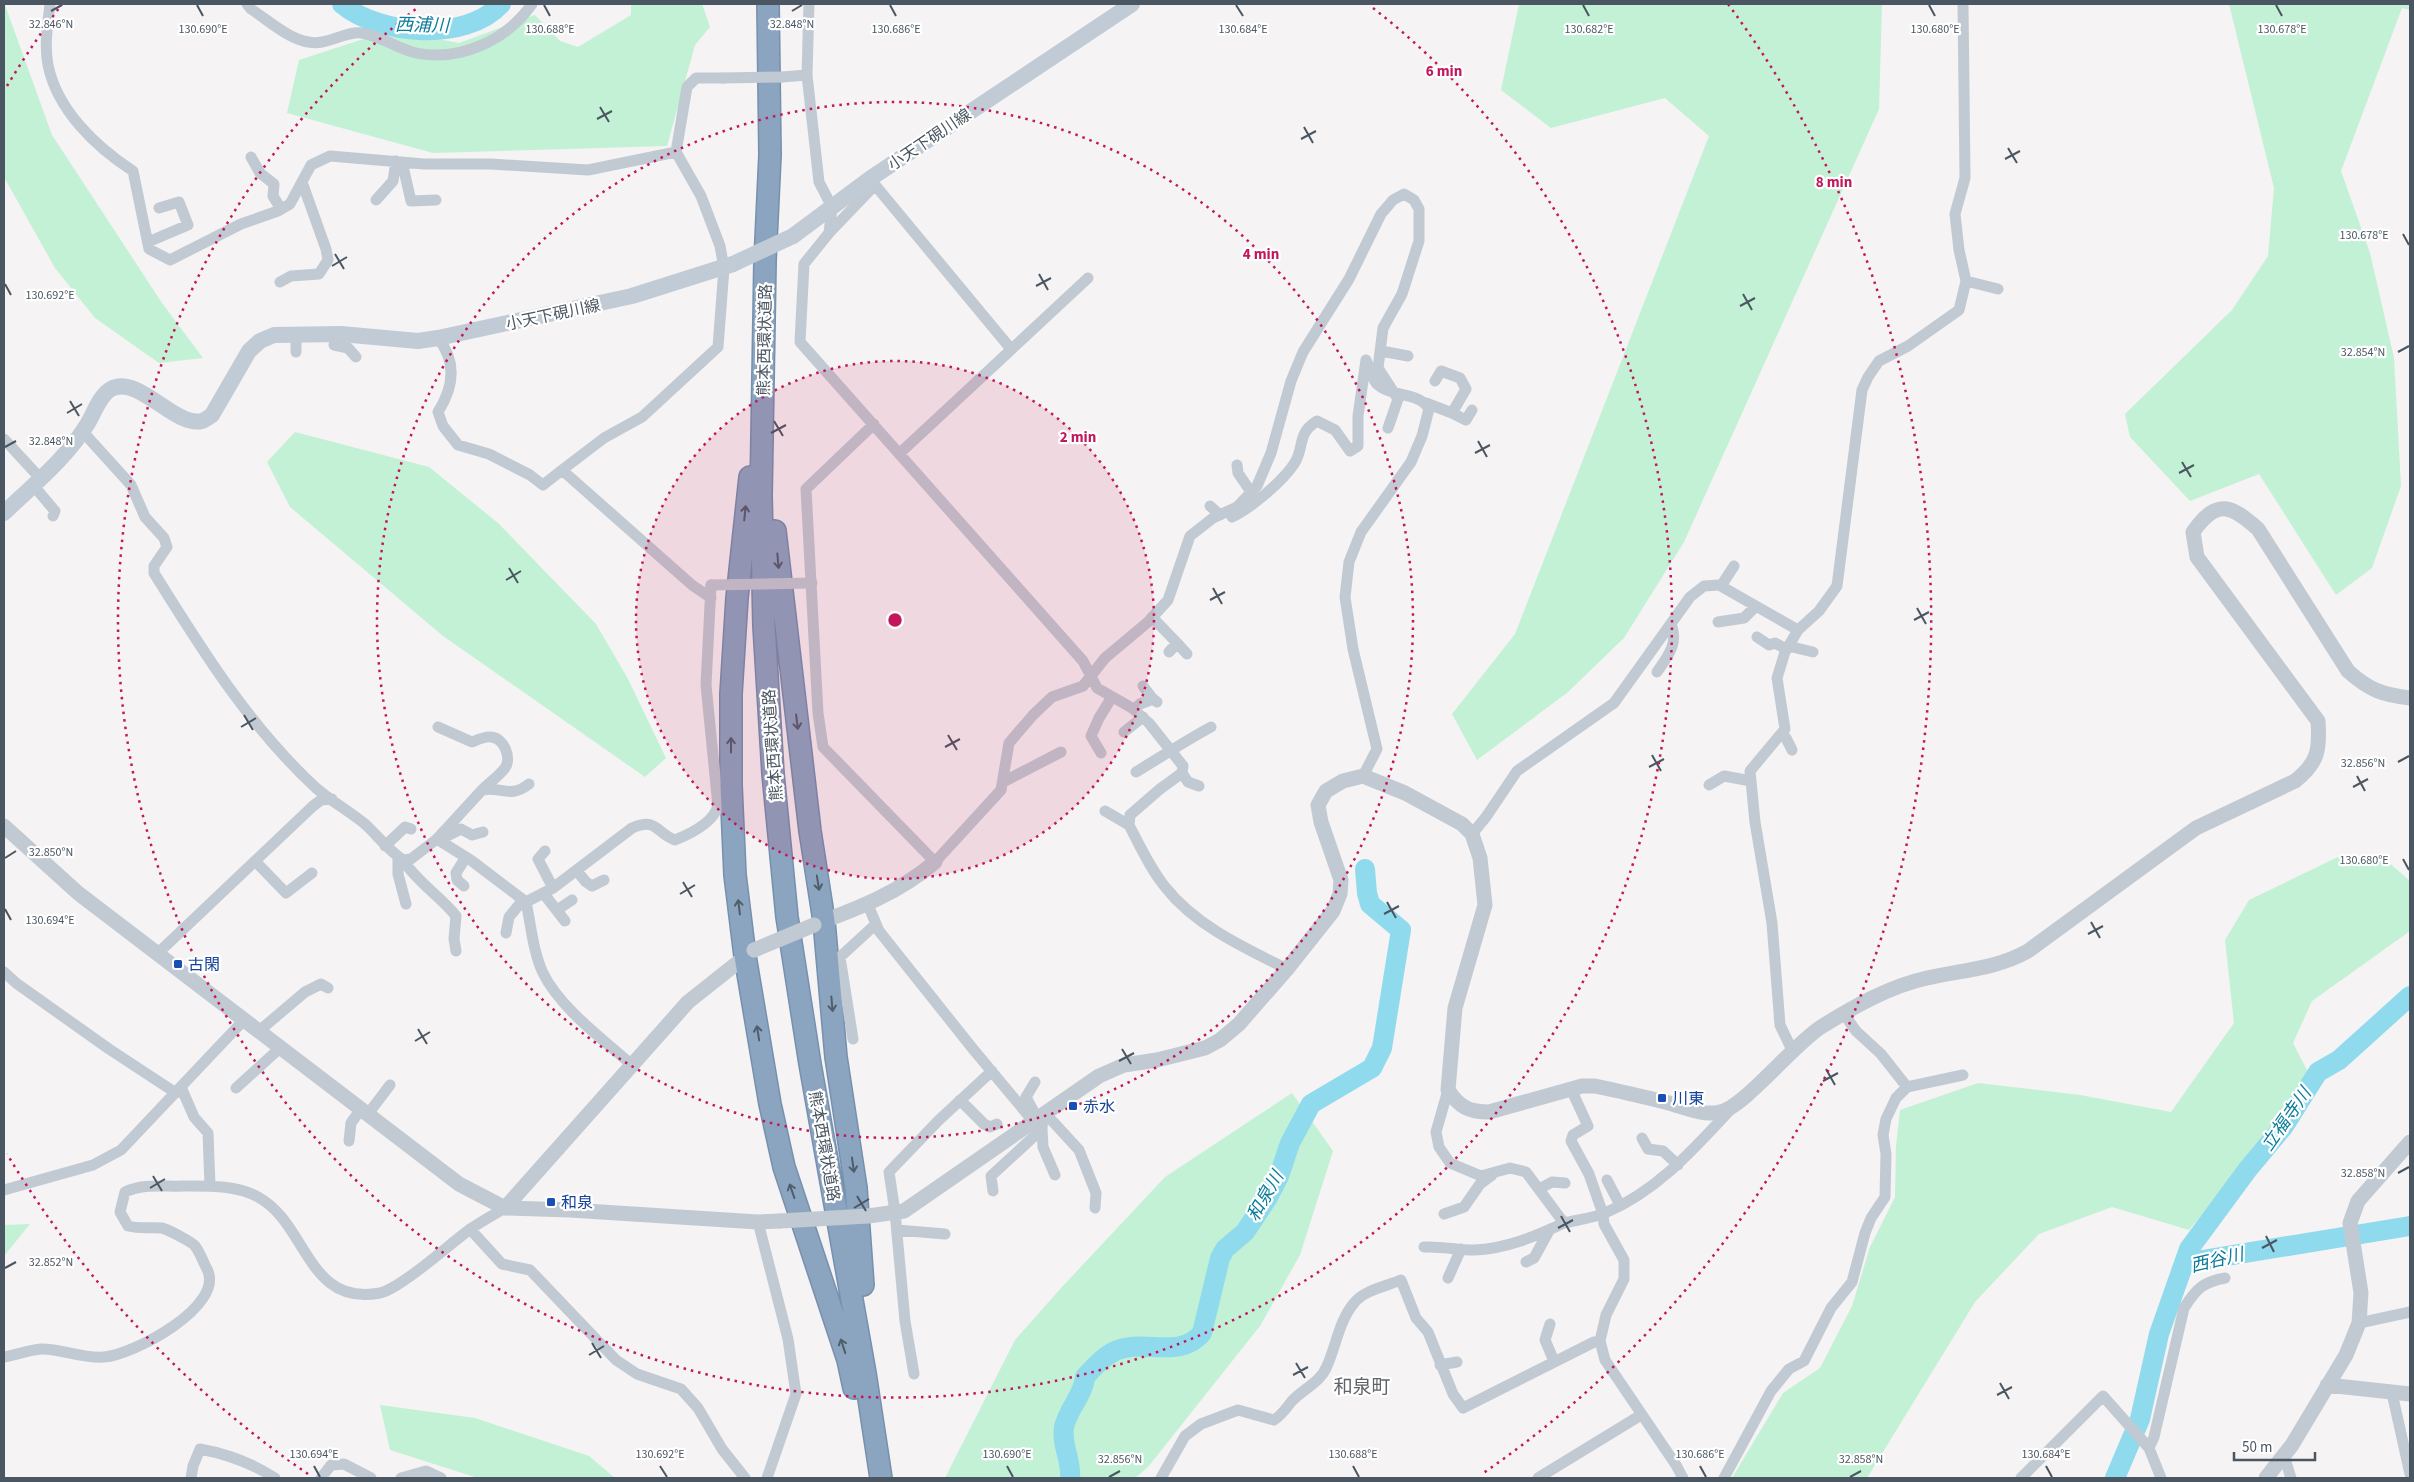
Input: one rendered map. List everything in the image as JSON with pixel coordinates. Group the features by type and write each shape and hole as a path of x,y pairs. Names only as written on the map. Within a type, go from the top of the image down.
{"highway":[{"name":"熊本西環状道路","path":"768,4 770,155 761,496 764,626 773,774 787,917 810,1064 865,1373 881,1478"},
{"path":"764,355 777,560 810,831 819,923 836,1057 856,1188 867,1327 865,1373"},
{"path":"763,410 755,436 737,598 731,694 730,785 734,857 750,953 770,1104 784,1167 848,1360 874,1478"}],"main road":[{"name":"小天下硯川線","path":"4,513 67,452 83,432 105,393 112,388 126,386 189,421 201,421 212,416 249,351 260,341 274,336 296,335 334,345 418,341 438,338 587,307 728,266 793,236 832,207 873,182 1132,4"}],"street":[{"path":"50,4 46,34 48,65 58,92 75,121 91,138 113,159 133,171 149,248 170,260 241,224 290,204 311,165 330,156 588,170 676,152"},
{"path":"247,4 251,9 303,42 320,42 356,32 416,53 442,56 471,50 509,29 522,19 532,4"},
{"path":"809,4 806,75 819,182 832,207 829,233"},
{"path":"1792,1050 1780,1025 1772,923 1750,772 1785,729 1777,678 1787,648 1798,630 1819,611 1837,586 1862,390 1879,361 1908,346 1959,310 1966,281 1959,250 1955,214 1965,178 1963,4"},
{"path":"438,338 451,360 448,396 438,412 442,426 458,445 489,454 530,475 543,485 604,438 642,417 718,347 728,266 702,196 676,152 687,87 696,78 806,75"},
{"path":"251,157 260,173 274,184 273,196 281,209"},
{"path":"376,200 393,181 399,161"},
{"path":"399,161 411,201 436,200"},
{"path":"280,282 291,276 319,274 328,260 326,249 302,182"},
{"path":"1011,349 873,182 804,264 800,342 900,452 1083,661 1097,688 1138,713 1183,766 1182,773 1188,782 1199,786"},
{"path":"4,1357 42,1349 77,1356 105,1357 132,1350 186,1318 196,1309 209,1283 210,1274 194,1244 164,1228 142,1229 128,1226 120,1212 125,1192 138,1186 210,1186 237,1189 259,1197 284,1218 310,1263 334,1288 359,1294 382,1293 407,1279 470,1229 505,1208 688,1002 750,953 819,923 868,905 917,878 935,862 1001,790 1009,743 1052,696 1083,686 1105,658 1152,617 1168,600 1190,536 1219,516 1237,507 1257,486 1271,453 1291,381 1303,352 1349,279 1381,214 1393,200 1404,194 1414,200 1419,210 1419,241 1402,294 1384,328 1380,351 1378,368 1398,399 1388,428"},
{"path":"148,242 188,224 179,202 159,208"},
{"path":"900,452 1088,278"},
{"path":"1966,281 1998,289"},
{"path":"296,335 296,352"},
{"path":"334,345 348,348 356,357"},
{"path":"1380,351 1408,356"},
{"path":"1210,506 1225,521 1242,512 1264,495 1295,464 1307,427 1317,421 1336,430 1350,451 1358,446 1358,416 1366,360 1376,383 1392,392 1426,403 1466,420 1472,410"},
{"path":"1435,381 1441,371 1460,378 1466,389 1452,413"},
{"path":"1363,776 1377,749 1353,649 1344,597 1349,562 1361,532 1411,462 1422,436 1429,409 1426,403"},
{"path":"874,424 806,489 818,713 823,747 935,862"},
{"path":"83,432 131,485 145,517 164,538 167,547 154,566 154,573 208,660 262,732 317,789 366,826 408,868 443,899 456,916 454,939 456,950"},
{"path":"4,438 55,510 53,516"},
{"path":"1237,465 1238,473 1251,492"},
{"path":"562,470 692,585 711,598"},
{"path":"1526,1262 1534,1258 1563,1223 1603,1214 1620,1205 1678,1165 1736,1104 1792,1050 1819,1028 1902,985 1927,978 1984,969 2010,961 2028,951 2196,828 2295,781 2307,772 2318,754 2318,722 2197,557 2194,532 2201,521 2213,511 2227,509 2238,511 2258,529 2348,672 2365,686 2389,696 2410,698"},
{"path":"1721,586 1734,566"},
{"path":"506,933 509,917 524,901 548,891 632,828 644,823 656,825 668,838 675,840 690,834 716,812 718,806 706,685 711,586 812,583"},
{"path":"1472,834 1486,817 1516,771 1614,703 1690,597 1704,586 1721,586 1798,630"},
{"path":"1718,622 1744,618 1756,606"},
{"path":"1152,617 1173,647 1187,654"},
{"path":"1657,672 1672,649 1675,634 1671,624"},
{"path":"1757,637 1769,645 1774,643 1787,648 1813,652"},
{"path":"1124,732 1138,713 1140,704 1155,700 1143,686"},
{"path":"1101,753 1091,736 1112,697"},
{"path":"401,859 411,859 439,836 506,767 508,760 506,750 497,738 489,736 472,742 438,727"},
{"path":"1136,772 1171,752 1179,744 1211,727"},
{"path":"1780,735 1786,738 1792,750"},
{"path":"1002,782 1061,752"},
{"path":"1129,825 1130,815 1182,773"},
{"path":"4,826 78,894 459,1184 505,1208 570,1210 758,1222 868,1216 904,1211 1040,1119 1099,1076 1124,1065 1157,1060 1204,1048 1220,1040 1239,1024 1287,969 1333,911 1340,894 1341,880 1321,822 1318,805 1326,791 1343,781 1363,776 1441,811 1462,824 1472,834 1480,858 1485,905 1455,1008 1448,1090 1436,1132 1439,1147 1450,1163 1481,1176 1510,1168 1526,1172 1563,1223"},
{"path":"1708,785 1724,776 1751,781"},
{"path":"482,790 489,789 510,793 521,791 529,784"},
{"path":"157,954 321,800 332,799"},
{"path":"1105,811 1129,825 1166,888 1185,908 1206,925 1287,969"},
{"path":"385,846 405,828 411,829"},
{"path":"439,836 449,835 461,829 472,836 483,832"},
{"path":"439,836 524,901 542,972 552,990 583,1022 633,1066"},
{"path":"545,851 538,859 548,891 557,910 565,921"},
{"path":"464,886 457,880 456,873 466,857"},
{"path":"401,859 398,874 406,904"},
{"path":"255,861 286,893 312,873"},
{"path":"577,870 586,882 592,886 604,880"},
{"path":"557,910 572,900"},
{"path":"868,905 879,931 992,1071 1040,1119 1079,1150 1096,1193 1095,1208"},
{"path":"855,1032 840,957 876,924"},
{"path":"4,973 109,1049 179,1090 194,1118 208,1133 210,1186"},
{"path":"259,1031 305,992 321,984 328,988"},
{"path":"1844,1014 1856,1031 1881,1054 1907,1087"},
{"path":"4,1190 108,1159 132,1140 244,1020"},
{"path":"236,1088 280,1048"},
{"path":"914,1374 905,1321 896,1212 890,1172 960,1100 992,1071"},
{"path":"1724,1478 1771,1391 1789,1368 1804,1360 1831,1308 1852,1282 1865,1233 1871,1218 1885,1197 1886,1154 1884,1135 1886,1119 1896,1098 1907,1087 1963,1075"},
{"path":"1035,1082 1026,1097 1040,1119 1043,1147 1055,1175"},
{"path":"349,1140 351,1123 390,1085"},
{"path":"1448,1090 1462,1107 1473,1112 1484,1112 1571,1088 1595,1086 1703,1113 1722,1112 1736,1104"},
{"path":"1571,1088 1588,1126 1573,1135 1571,1141 1584,1163 1603,1214 1604,1224 1624,1260 1624,1279 1606,1315 1600,1341 1605,1360 1683,1478"},
{"path":"960,1100 984,1124 990,1127 997,1124"},
{"path":"993,1191 992,1176 1040,1119"},
{"path":"1642,1138 1648,1149 1663,1150 1678,1165"},
{"path":"2266,1478 2284,1456 2346,1356 2359,1323 2361,1293 2356,1250 2350,1223 2358,1201 2410,1142"},
{"path":"1444,1214 1464,1207 1480,1184 1495,1173"},
{"path":"1607,1180 1620,1205"},
{"path":"1539,1189 1552,1182 1566,1183"},
{"path":"758,1222 788,1339 796,1394 767,1478"},
{"path":"470,1229 502,1264 530,1270 616,1360 637,1374 680,1389 698,1408 722,1449 745,1478"},
{"path":"897,1230 945,1234"},
{"path":"1424,1247 1497,1248 1553,1233"},
{"path":"1448,1278 1461,1249"},
{"path":"2149,1448 2154,1438 2184,1308 2192,1294 2209,1281 2225,1278"},
{"path":"1160,1478 1185,1436 1202,1424 1238,1410 1274,1420 1283,1414 1293,1400 1308,1389 1327,1368 1342,1324 1353,1303 1361,1296 1401,1280 1411,1308 1416,1318 1428,1332 1453,1394 1463,1408 1554,1361 1600,1341"},
{"path":"2359,1323 2410,1312"},
{"path":"1550,1324 1545,1340 1554,1361"},
{"path":"1440,1365 1457,1362"},
{"path":"2327,1385 2410,1394"},
{"path":"2392,1393 2410,1474"},
{"path":"2021,1478 2103,1396 2149,1448 2161,1478"},
{"path":"1538,1478 1641,1415"},
{"path":"191,1478 193,1466 200,1449 219,1452 257,1467 275,1478"},
{"path":"2284,1456 2292,1478"},
{"path":"321,1478 331,1466 344,1464 371,1478"},
{"path":"401,1478 426,1471 441,1478"}],"green space":[{"path":"631,4 702,4 710,27 695,45 667,146 433,153 287,113 299,60 391,30 459,43 535,15 560,41 578,47 631,15"},
{"path":"1519,4 1882,4 1879,109 1684,542 1624,638 1568,692 1477,760 1452,714 1515,634 1709,136 1665,98 1551,128 1501,90"},
{"path":"2229,4 2410,4 2410,10 2402,8 2341,171 2370,253 2394,358 2401,486 2372,568 2336,595 2259,474 2190,501 2130,437 2125,414 2232,310 2268,256 2274,188"},
{"path":"5,5 52,135 162,303 203,358 159,363 95,318 55,268 4,177"},
{"path":"295,432 429,467 498,523 596,624 628,679 666,758 645,777 443,636 290,507 267,462"},
{"path":"2340,856 2387,861 2410,881 2410,931 2312,1001 2293,1043 2312,1080 2278,1126 2189,1230 2112,1207 2039,1234 1975,1302 1867,1478 1732,1478 1783,1393 1820,1368 1852,1306 1870,1247 1895,1197 1896,1146 1900,1110 1978,1083 2080,1095 2171,1112 2234,1023 2225,940 2249,900"},
{"path":"1292,1093 1333,1151 1300,1255 1260,1326 1148,1467 1135,1478 945,1478 1015,1340 1062,1287 1165,1177"},
{"path":"30,1224 4,1256 4,1225"},
{"path":"380,1405 475,1418 589,1456 615,1478 478,1478 390,1450"}],"waterway":[{"name":"西浦川","path":"342,4 377,23 399,28 422,30 445,29 466,25 485,16 501,4"},
{"name":"和泉川","path":"1070,1478 1063,1434 1064,1427 1082,1389 1085,1377 1103,1359 1115,1351 1137,1346 1172,1347 1183,1345 1193,1341 1202,1333 1220,1258 1225,1249 1245,1232 1267,1199 1279,1176 1290,1143 1311,1104 1372,1068 1382,1048 1401,930 1370,904 1365,869"},
{"name":"立福寺川","path":"2115,1478 2140,1419 2159,1334 2189,1249 2248,1169 2284,1126 2318,1072 2339,1060 2410,996"},
{"name":"西谷川","path":"2184,1263 2410,1226"}],"place":[{"name":"古閑","path":"178,964"},
{"name":"川東","path":"1662,1098"},
{"name":"赤水","path":"1073,1106"},
{"name":"和泉","path":"551,1202"}],"district":[{"name":"和泉町","path":"1362,1386"}]}
